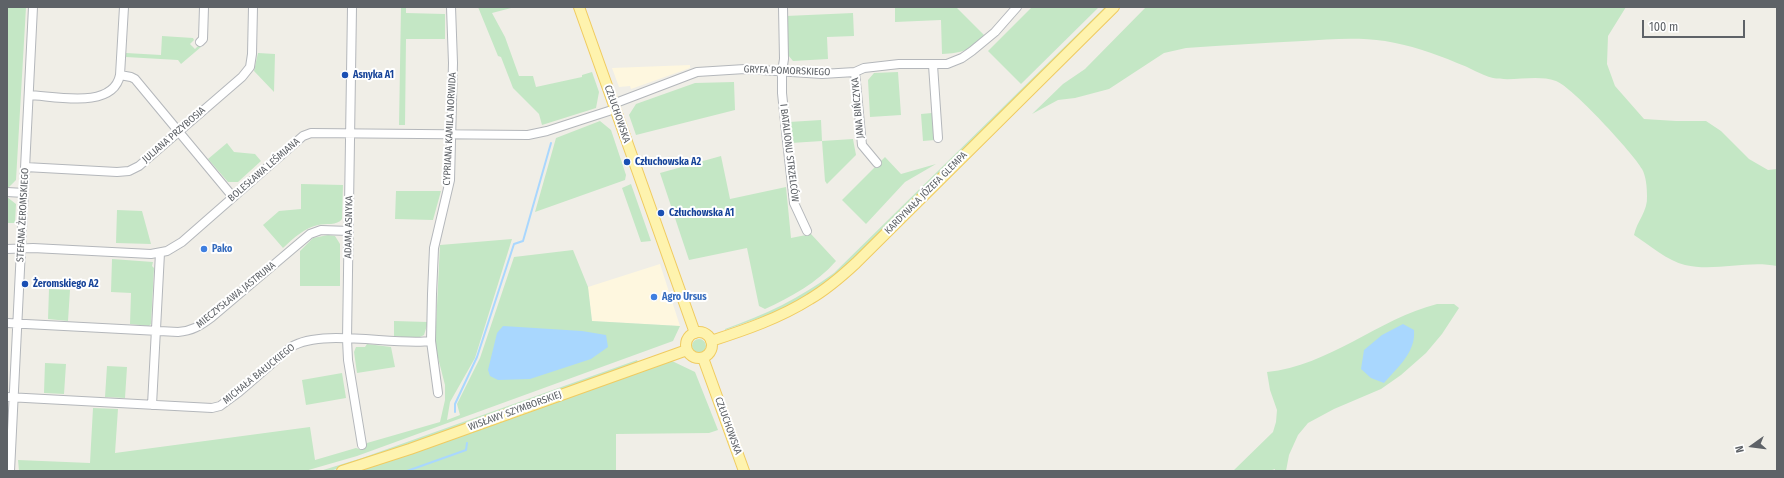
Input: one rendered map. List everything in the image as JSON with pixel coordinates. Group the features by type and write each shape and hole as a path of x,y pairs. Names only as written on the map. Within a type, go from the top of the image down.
{"main road":[{"name":"CZŁUCHOWSKA","path":"579,7 695,333"},
{"name":"KARDYNAŁA JÓZEFA GLEMPA","path":"711,341 763,322 795,308 811,299 836,281 856,263 1114,7"},
{"path":"695,333 705,334 711,341 711,351 704,358 694,357 687,350 687,341 695,333"},
{"name":"WISŁAWY SZYMBORSKIEJ","path":"342,471 687,350"},
{"name":"CZŁUCHOWSKA","path":"704,358 744,471"}],"street":[{"name":"STEFANA ŻEROMSKIEGO","path":"10,471 10,398 17,324 33,7"},
{"path":"29,95 88,99 110,92 118,84 120,75 124,7"},
{"path":"200,42 203,40 204,7"},
{"name":"JULIANA PRZYBOSIA","path":"25,168 117,172 129,171 139,166 242,77 250,67 252,54 253,7"},
{"name":"ADAMA ASNYKA","path":"352,7 347,339 348,360 362,445"},
{"name":"CYPRIANA KAMILA NORWIDA","path":"438,393 432,341 434,248 450,180 453,63 451,7"},
{"name":"I BATALIONU STRZELCÓW","path":"783,7 784,59 782,72 786,134 794,203 807,231"},
{"name":"GRYFA POMORSKIEGO","path":"614,107 697,72 745,69 822,74 855,72 864,68 898,64 948,64 972,52 994,32 1017,7"},
{"path":"933,65 938,138"},
{"name":"JANA BIŃCZYKA","path":"855,72 862,145 877,163"},
{"path":"120,75 135,79 233,197"},
{"name":"BOLESŁAWA LEŚMIANA","path":"7,250 21,248 160,253 182,242 303,136 319,132 534,134 547,131 614,107"},
{"path":"7,192 24,193"},
{"name":"MIECZYSŁAWA JASTRUNA","path":"7,323 178,332 197,328 310,234 321,230 349,231"},
{"path":"152,405 160,253"},
{"name":"MICHAŁA BAŁUCKIEGO","path":"10,398 212,408 220,406 300,341 347,339 414,343 432,341"}],"shaded area":[{"path":"690,65 690,68 631,89 630,86 619,87 612,68"},
{"path":"660,264 680,326 592,321 588,287"}],"green space":[{"path":"7,7 26,7 16,180 9,187 7,187"},
{"path":"401,7 406,7 406,13 445,14 445,39 406,39 405,125 399,125"},
{"path":"478,7 515,7 492,13 505,37 519,76 533,76 536,87 582,77 582,75 592,72 599,92 596,108 542,125 539,114 513,88 501,57 498,56"},
{"path":"895,7 956,7 984,35 970,48 961,52 942,54 941,20 895,22"},
{"path":"1032,7 1099,7 1021,84 988,51"},
{"path":"1105,7 1108,7 851,261 822,286 779,311 725,330 782,305 834,273"},
{"path":"1146,7 1626,7 1608,36 1607,64 1615,86 1644,119 1706,121 1721,131 1749,159 1768,170 1777,169 1777,266 1754,264 1696,267 1685,265 1665,256 1634,235 1647,201 1646,182 1642,169 1637,161 1602,121 1575,95 1556,81 1541,78 1493,78 1430,53 1385,41 1344,39 1186,48 1164,53 1109,89 1075,98 1058,100 1032,114 1063,84 1085,69"},
{"path":"853,13 854,36 827,37 828,59 793,61 788,55 786,16"},
{"path":"162,36 193,38 194,40 190,44 195,49 199,45 201,47 181,64 178,60 126,57 126,53 161,55"},
{"path":"258,53 275,54 274,92 254,71"},
{"path":"898,72 901,115 870,117 868,80 874,73"},
{"path":"734,82 735,110 636,135 629,115 636,104 695,83"},
{"path":"932,113 935,140 923,141 921,114"},
{"path":"821,120 822,141 791,143 789,122"},
{"path":"600,121 611,130 626,175 625,180 535,212 556,138"},
{"path":"853,139 856,155 827,184 825,181 822,141"},
{"path":"227,143 234,152 255,154 261,161 238,182 228,182 208,159"},
{"path":"721,156 730,199 786,187 791,238 811,234 836,261 812,283 784,300 765,309 759,306 747,248 689,260 660,173"},
{"path":"885,157 901,174 936,164 905,182 866,224 842,200"},
{"path":"301,184 343,185 342,219 337,223 318,225 308,228 283,248 263,225 279,211 301,209"},
{"path":"631,184 651,241 641,242 622,188"},
{"path":"396,191 441,191 433,220 395,219"},
{"path":"7,197 16,204 15,223 7,223"},
{"path":"117,210 142,211 151,244 116,243"},
{"path":"328,235 335,236 340,244 340,286 300,286 300,251 313,238"},
{"path":"512,239 475,358 450,402 447,420 460,415 457,404 480,358 514,257 573,250 588,287 592,321 680,326 673,341 357,456 305,471 19,471 18,460 90,463 93,408 118,409 115,453 310,427 315,460 356,448 363,450 367,443 440,422 445,400 445,385 435,346 440,245"},
{"path":"112,259 153,262 151,324 149,326 130,324 131,293 111,292"},
{"path":"49,289 70,290 68,321 48,319"},
{"path":"1437,304 1454,304 1459,308 1442,334 1426,353 1401,375 1381,389 1334,409 1308,423 1298,435 1289,455 1286,471 1275,471 1275,469 1269,471 1233,471 1273,432 1277,410 1270,390 1267,372 1290,368 1311,361 1332,352 1394,320"},
{"path":"394,321 428,322 424,335 416,339 394,336"},
{"path":"699,339 704,341 706,346 704,351 699,353 694,351 692,346 694,341"},
{"path":"367,344 391,347 395,367 357,373 354,352 356,347 365,347"},
{"path":"637,360 638,362 636,364 362,461 330,471 320,471 362,458"},
{"path":"672,361 695,372 718,430 709,433 616,434 616,471 360,471"},
{"path":"45,363 66,364 64,394 44,393"},
{"path":"107,366 127,367 125,398 105,397"},
{"path":"342,373 346,398 306,405 302,380"}],"water":[{"path":"1403,324 1414,330 1412,345 1405,359 1384,383 1371,378 1361,369 1364,350 1382,335"},
{"path":"503,326 582,331 606,335 608,347 591,359 530,379 498,380 490,376 488,370 497,333"}],"waterway":[{"path":"455,412 455,404 477,357 514,244 523,241 551,143"},
{"path":"407,471 466,450 467,443"}],"place":[{"name":"Asnyka A1","path":"345,75"},
{"name":"Człuchowska A2","path":"627,162"},
{"name":"Człuchowska A1","path":"661,213"},
{"name":"Pako","path":"204,249"},
{"name":"Żeromskiego A2","path":"25,284"},
{"name":"Agro Ursus","path":"654,297"}]}
